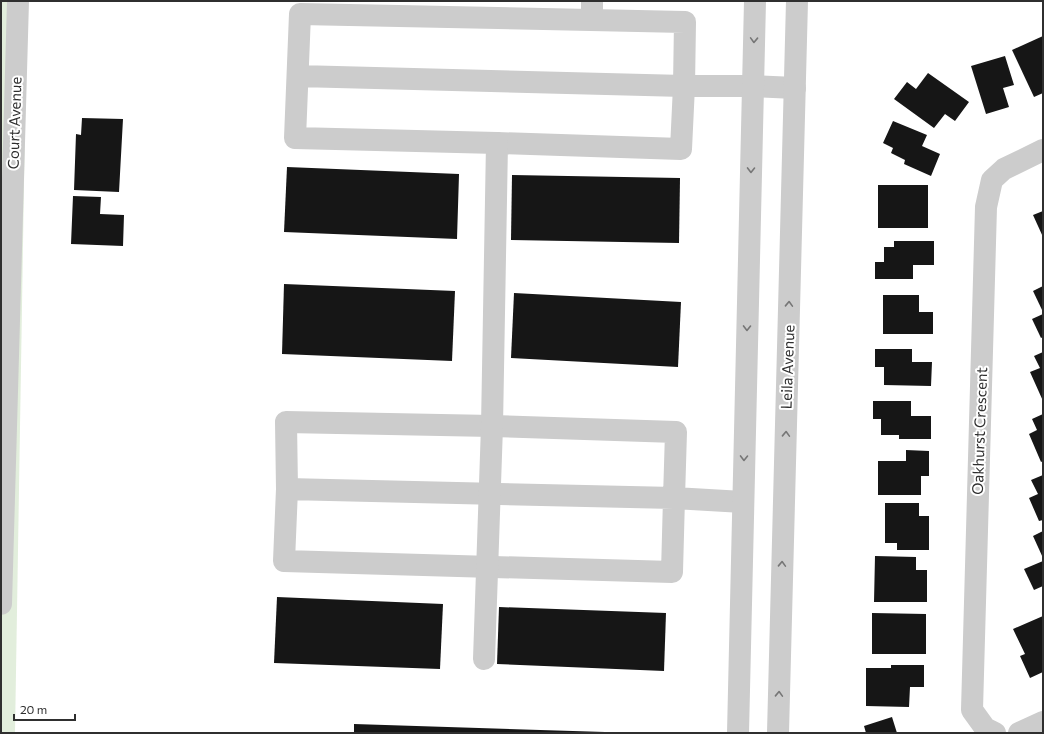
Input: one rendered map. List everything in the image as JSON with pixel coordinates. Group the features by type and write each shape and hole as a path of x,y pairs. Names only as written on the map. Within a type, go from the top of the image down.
{"street":[{"name":"Court Avenue","path":"1,604 4,417 18,1"},
{"path":"738,733 755,1"},
{"name":"Leila Avenue","path":"778,733 797,1"},
{"path":"592,10 685,22 681,149 295,138 298,76 300,14 592,10"},
{"path":"298,76 795,88"},
{"path":"484,659 492,426 497,143"},
{"name":"Oakhurst Crescent","path":"994,733 985,728 972,710 986,207 992,180 1004,169 1043,150"},
{"path":"286,422 492,426 676,432 672,572 284,561 286,489 286,422"},
{"path":"286,489 674,498 743,502"},
{"path":"1019,733 1043,722"}],"green space":[{"path":"1,1 27,1 15,733 1,733"}],"building":[{"path":"1043,36 1043,93 1034,97 1012,50"},
{"path":"1005,56 1014,85 1003,88 1009,107 986,114 971,66"},
{"path":"928,73 969,102 955,121 945,114 934,128 894,99 907,82 916,89"},
{"path":"82,118 123,119 119,192 74,190 76,134 81,135"},
{"path":"893,121 927,135 922,146 940,154 931,176 904,164 905,160 891,153 893,148 883,143"},
{"path":"287,167 459,174 457,239 284,232"},
{"path":"512,175 680,178 679,243 511,240"},
{"path":"878,185 928,185 928,228 878,228"},
{"path":"73,196 101,197 100,214 124,215 123,246 71,244"},
{"path":"1043,211 1043,237 1033,215"},
{"path":"894,241 934,241 934,265 913,265 913,279 875,279 875,262 884,262 884,247 894,247"},
{"path":"284,284 455,291 452,361 282,354"},
{"path":"1043,286 1043,312 1033,291"},
{"path":"514,293 681,302 678,367 511,358"},
{"path":"883,295 919,295 919,312 933,312 933,334 883,334"},
{"path":"1043,314 1043,337 1041,338 1032,319"},
{"path":"875,349 912,349 912,362 932,362 931,386 884,385 884,367 875,367"},
{"path":"1043,352 1043,401 1030,372 1040,368 1034,356"},
{"path":"873,401 911,401 911,416 931,416 931,439 899,439 899,435 881,435 881,419 873,419"},
{"path":"1043,414 1043,461 1041,462 1029,434 1037,430 1032,419"},
{"path":"906,450 929,451 929,476 921,476 921,495 878,495 878,461 906,461"},
{"path":"1043,475 1043,520 1039,521 1029,498 1038,494 1031,480"},
{"path":"885,503 919,503 919,516 929,516 929,550 897,550 897,543 885,543"},
{"path":"1043,531 1043,558 1033,536"},
{"path":"875,556 916,557 916,570 927,570 927,602 874,602"},
{"path":"1043,561 1043,586 1034,590 1024,569"},
{"path":"277,597 443,604 440,669 274,663"},
{"path":"499,607 666,613 664,671 497,664"},
{"path":"872,613 926,614 926,654 872,654"},
{"path":"1043,616 1043,672 1030,678 1020,656 1025,654 1013,629"},
{"path":"891,665 924,665 924,687 910,687 909,707 866,706 866,668 891,668"},
{"path":"892,717 897,733 866,733 864,726"},
{"path":"354,724 605,732 605,733 354,733"}]}
